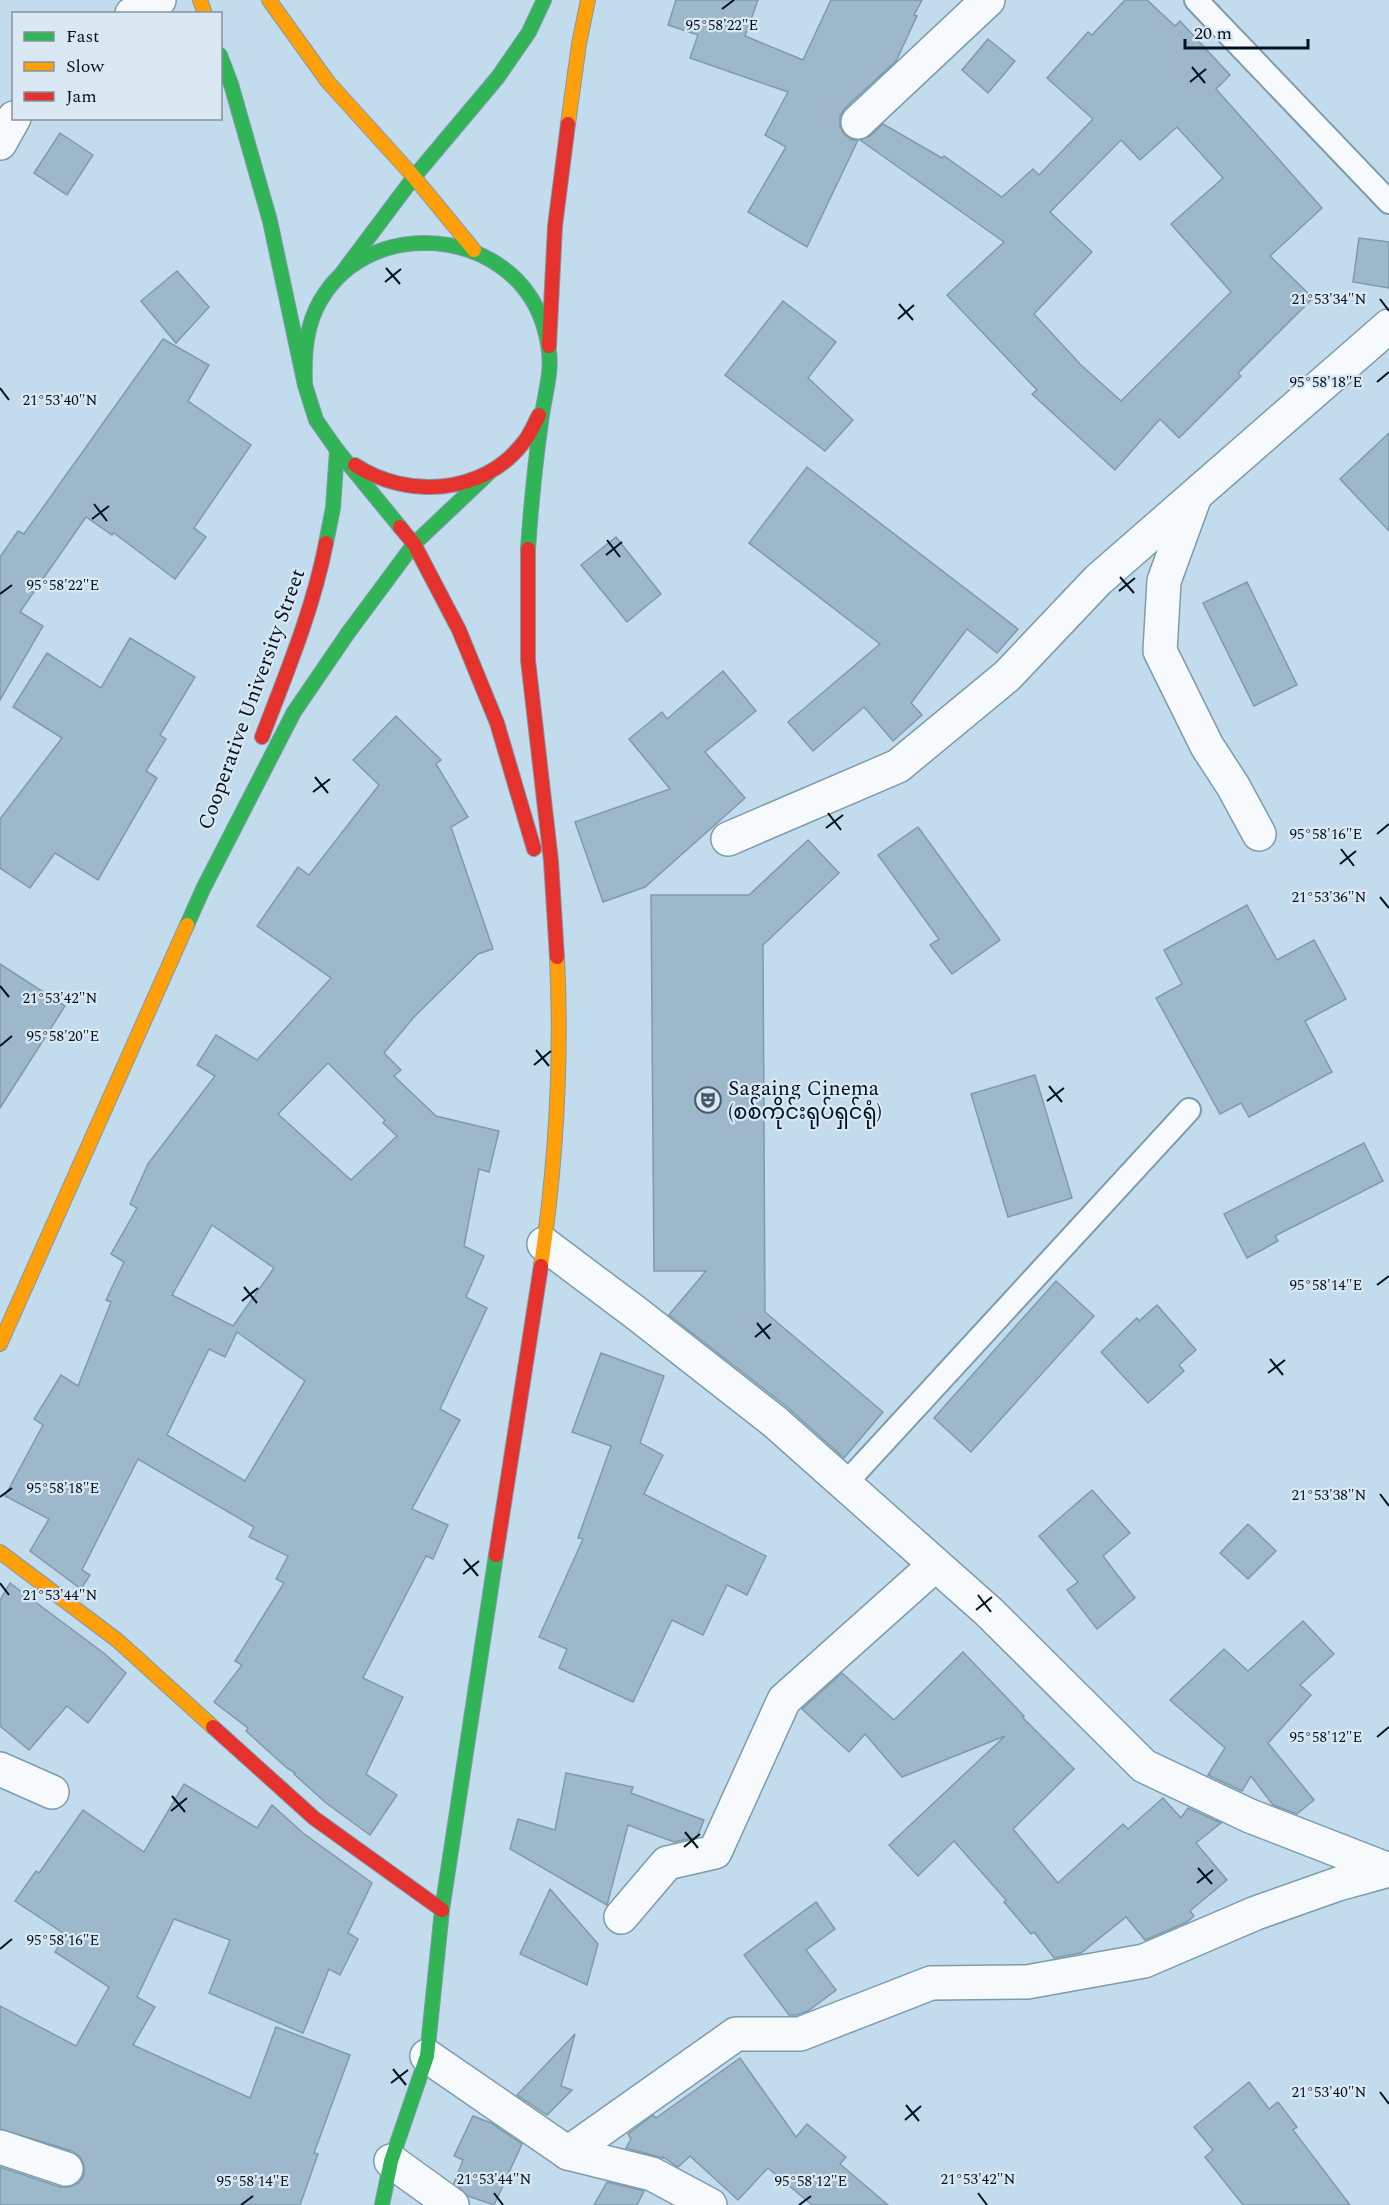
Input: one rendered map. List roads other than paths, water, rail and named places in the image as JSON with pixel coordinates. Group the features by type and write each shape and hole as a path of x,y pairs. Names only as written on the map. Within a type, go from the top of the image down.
{"main road":[{"path":"269,0 328,82 414,177 474,250"},
{"path":"305,385 303,355 309,325 322,297 414,177 498,77 529,32 544,0"},
{"path":"382,2205 391,2161 427,2056 442,1910 544,1244 553,1170 558,1103 556,925 542,781 527,661 527,549 543,409 550,379 549,348 555,226 579,44 588,0"},
{"path":"222,60 231,84 270,221 305,385 316,420 337,450 414,543 459,630 497,723 556,925"},
{"path":"341,274 370,253 404,242 440,241 474,250 501,266 524,289 540,316 549,348"},
{"path":"337,450 363,471 393,484 426,489 458,485 489,473 522,446 543,409"},
{"name":"Cooperative University Street","path":"258,747 296,648 321,570 333,508 337,450"},
{"name":"Cooperative University Street","path":"203,889 294,711 414,543 489,473"},
{"name":"Cooperative University Street","path":"0,1344 203,889 250,769"},
{"path":"0,1552 117,1640 314,1818 442,1910"}],"street":[{"path":"136,12 159,0"},
{"path":"858,122 988,0"},
{"path":"728,839 898,766 1007,676 1098,580 1389,326"},
{"path":"1196,494 1164,581 1160,651 1207,746 1233,786 1259,834"},
{"path":"544,1244 774,1421 990,1612 1144,1766 1250,1816 1389,1870"},
{"path":"621,1917 667,1863 715,1852 784,1700 936,1564"},
{"path":"0,1769 52,1792"},
{"path":"568,2153 736,2034 800,2034 931,1983 1027,1982 1144,1961 1256,1913 1338,1884 1389,1870"},
{"path":"427,2056 568,2153 652,2174 710,2205"},
{"path":"0,2147 66,2169"},
{"path":"391,2161 452,2205"}],"lane":[{"path":"1196,0 1389,202"},
{"path":"845,1484 1189,1110"}],"place":[{"name":"Sagaing Cinema (စစ်ကိုင်းရုပ်ရှင်ရုံ)","path":"708,1100"}]}
